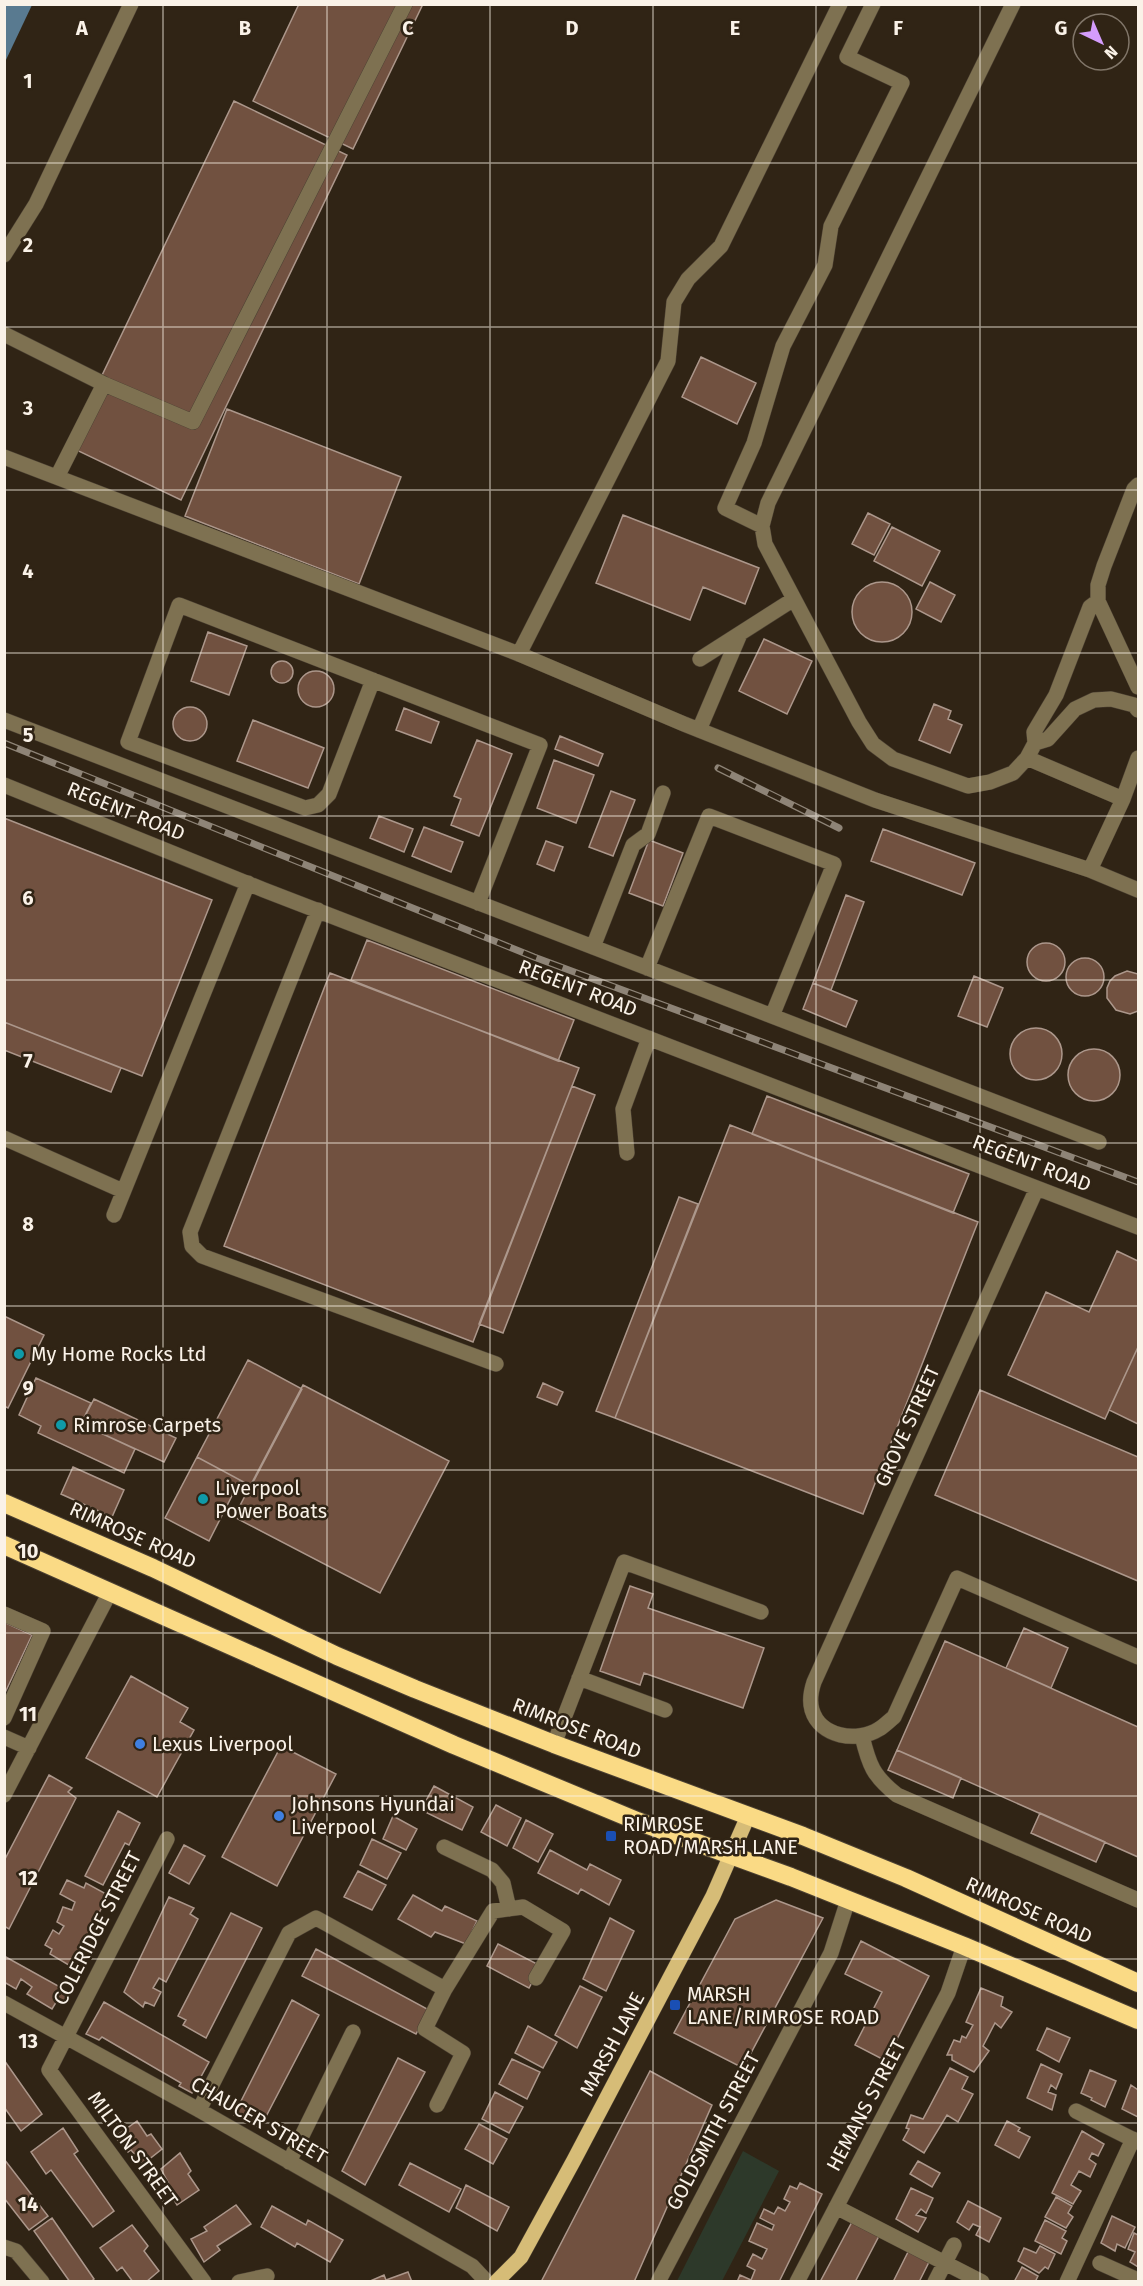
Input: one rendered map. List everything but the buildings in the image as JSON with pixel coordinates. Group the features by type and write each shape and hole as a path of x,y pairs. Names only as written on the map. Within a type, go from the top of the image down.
{"highway":[{"name":"RIMROSE ROAD","path":"4,1503 153,1568 337,1656 554,1744 906,1878 1138,1983"},
{"path":"4,1545 464,1750 637,1821 732,1855 964,1946 1138,2020"}],"main road":[{"name":"MARSH LANE","path":"497,2281 521,2257 532,2238 688,1946 732,1855 748,1816"}],"street":[{"path":"4,255 36,204 131,4"},
{"path":"4,334 104,384 193,422 405,4"},
{"path":"519,654 668,361 674,302 688,279 721,246 840,4"},
{"path":"762,526 725,508 754,443 783,346 825,265 831,226 902,82 847,57 873,4"},
{"path":"1013,4 768,503 762,526 765,544 859,722 873,744 893,759 968,786 990,782 1012,773 1027,758 1035,743 1034,732 1056,695 1090,607 1098,601"},
{"path":"57,477 104,384"},
{"path":"4,457 519,654 699,730 875,800 1090,870 1138,890"},
{"path":"1138,485 1134,489 1098,585 1098,601 1138,687"},
{"path":"700,659 794,599"},
{"path":"373,680 329,794 318,805 305,808 128,742 179,605 373,680 540,745 478,903"},
{"path":"699,730 740,634"},
{"path":"1035,743 1048,739 1075,709 1094,700 1111,699 1134,705 1138,710"},
{"path":"4,720 1099,1142"},
{"path":"1027,758 1123,799"},
{"path":"1090,870 1123,799 1138,758"},
{"name":"REGENT ROAD","path":"4,785 248,883 1138,1227"},
{"path":"593,947 633,845 648,834 663,793"},
{"path":"647,968 709,816 824,860 834,864 772,1016"},
{"path":"114,1215 248,883"},
{"path":"318,910 190,1232 192,1246 202,1256 496,1364"},
{"path":"627,1153 623,1109 649,1038"},
{"path":"4,1138 123,1191"},
{"name":"GROVE STREET","path":"862,1736 841,1736 822,1727 812,1712 810,1697 814,1682 1037,1188"},
{"path":"554,1744 624,1562 760,1612"},
{"path":"1138,1657 957,1578 894,1717 879,1729 862,1736 869,1764 880,1781 897,1795 1138,1900"},
{"path":"4,1795 110,1592"},
{"path":"4,1614 44,1631 4,1719"},
{"path":"579,1678 665,1710"},
{"path":"4,1737 26,1754"},
{"name":"COLERIDGE STREET","path":"64,2037 167,1839"},
{"path":"444,1847 492,1870 503,1883 509,1909"},
{"name":"GOLDSMITH STREET","path":"658,2282 831,1953 848,1900"},
{"path":"437,2104 463,2053 425,2029 445,1989 493,1911 523,1907 563,1931 536,1977"},
{"path":"199,2110 289,1933 316,1918 445,1989"},
{"name":"HEMANS STREET","path":"797,2282 948,1993 964,1946"},
{"name":"CHAUCER STREET","path":"4,2003 199,2110 497,2281"},
{"path":"289,2162 353,2032"},
{"name":"MILTON STREET","path":"64,2037 49,2070 204,2282"},
{"path":"1067,2282 1103,2204 1136,2141 1076,2111"},
{"path":"836,2207 981,2282"},
{"path":"934,2282 954,2246"},
{"path":"4,2247 16,2251 42,2282"},
{"path":"1100,2263 1138,2280"},
{"path":"239,2282 267,2276"}],"green space":[{"path":"743,2151 779,2171 722,2281 677,2281"}],"water":[{"path":"4,5 32,5 5,62"}],"railway":[{"path":"4,743 534,957 1138,1182"},
{"path":"718,768 839,828"}],"place":[{"name":"My Home Rocks Ltd","path":"19,1354"},
{"name":"Rimrose Carpets","path":"61,1425"},
{"name":"Liverpool Power Boats","path":"203,1499"},
{"name":"Lexus Liverpool","path":"140,1744"},
{"name":"Johnsons Hyundai Liverpool","path":"279,1816"},
{"name":"RIMROSE ROAD/MARSH LANE","path":"611,1836"},
{"name":"MARSH LANE/RIMROSE ROAD","path":"675,2005"}]}
